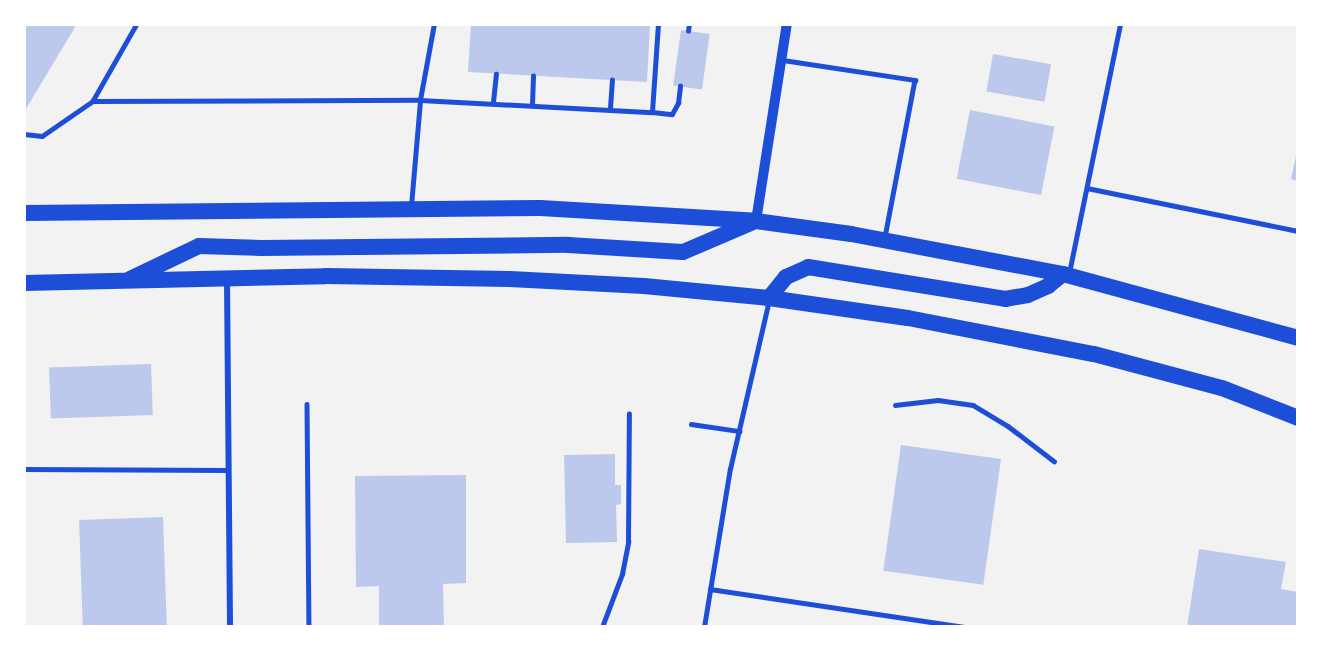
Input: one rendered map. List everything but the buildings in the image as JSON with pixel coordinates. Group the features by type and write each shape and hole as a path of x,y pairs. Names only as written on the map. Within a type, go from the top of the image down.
{"highway":[{"path":"24,213 540,208 756,221 885,241 1066,275 1298,338"},
{"path":"124,282 199,246 261,248 568,245 683,252 756,221"},
{"path":"770,298 786,277 808,267 1005,299 1028,295 1066,275"},
{"path":"24,283 326,276 510,279 644,286 770,298 908,318 1094,354 1222,388 1298,418"}],"street":[{"path":"756,221 787,24"},
{"path":"226,280 230,627"}],"lane":[{"path":"24,134 42,136 93,101 137,24"},
{"path":"411,208 420,100 434,24"},
{"path":"652,112 658,24"},
{"path":"688,31 689,24"},
{"path":"1066,275 1087,188 1120,24"},
{"path":"782,60 915,80 885,241"},
{"path":"493,102 496,74"},
{"path":"532,105 533,76"},
{"path":"610,108 612,80"},
{"path":"93,101 420,100 610,108 672,114 678,103 680,86"},
{"path":"1087,188 1298,231"},
{"path":"704,627 730,470 770,298"},
{"path":"896,405 938,400 973,405 1008,426 1054,461"},
{"path":"307,404 309,627"},
{"path":"602,627 622,574 628,542 628,414"},
{"path":"691,424 740,431"},
{"path":"24,469 228,470"},
{"path":"710,589 964,627"}]}
